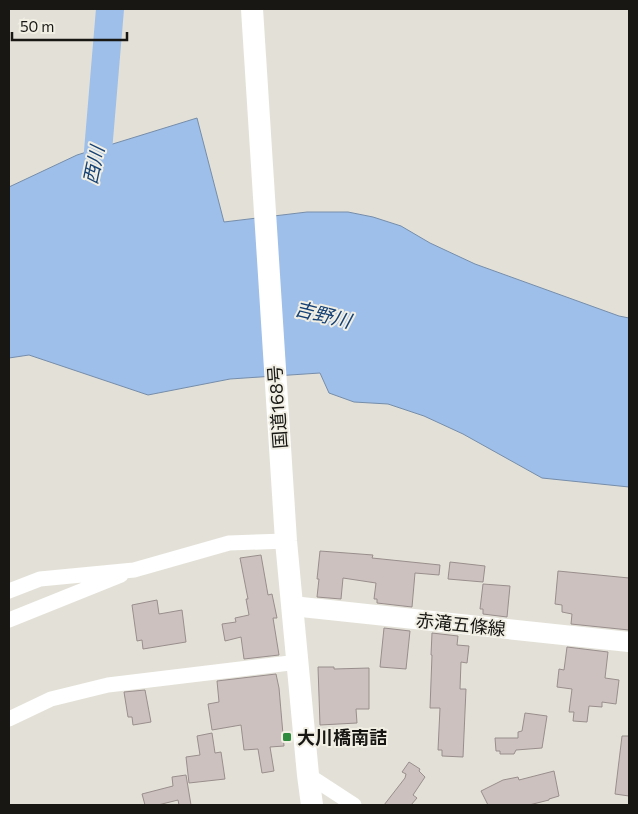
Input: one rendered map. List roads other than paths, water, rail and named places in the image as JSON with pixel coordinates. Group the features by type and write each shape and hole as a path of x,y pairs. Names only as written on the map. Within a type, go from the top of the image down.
{"highway":[{"name":"国道168号","path":"252,9 286,536 312,805"}],"main road":[{"name":"赤滝五條線","path":"292,606 629,642"}],"street":[{"path":"9,620 134,570 229,543 286,536"},
{"path":"9,591 40,579 134,570"},
{"path":"9,719 51,699 108,685 298,662"},
{"path":"308,775 354,805"}],"water":[{"name":"吉野川","path":"197,118 224,222 307,212 348,212 373,217 401,226 430,243 475,264 629,318 629,487 542,478 463,434 424,416 388,404 354,402 329,393 320,373 230,379 148,395 29,355 9,358 9,187 77,155"}],"waterway":[{"name":"西川","path":"90,185 97,163 110,9"}],"place":[{"name":"大川橋南詰","path":"287,737"}]}
